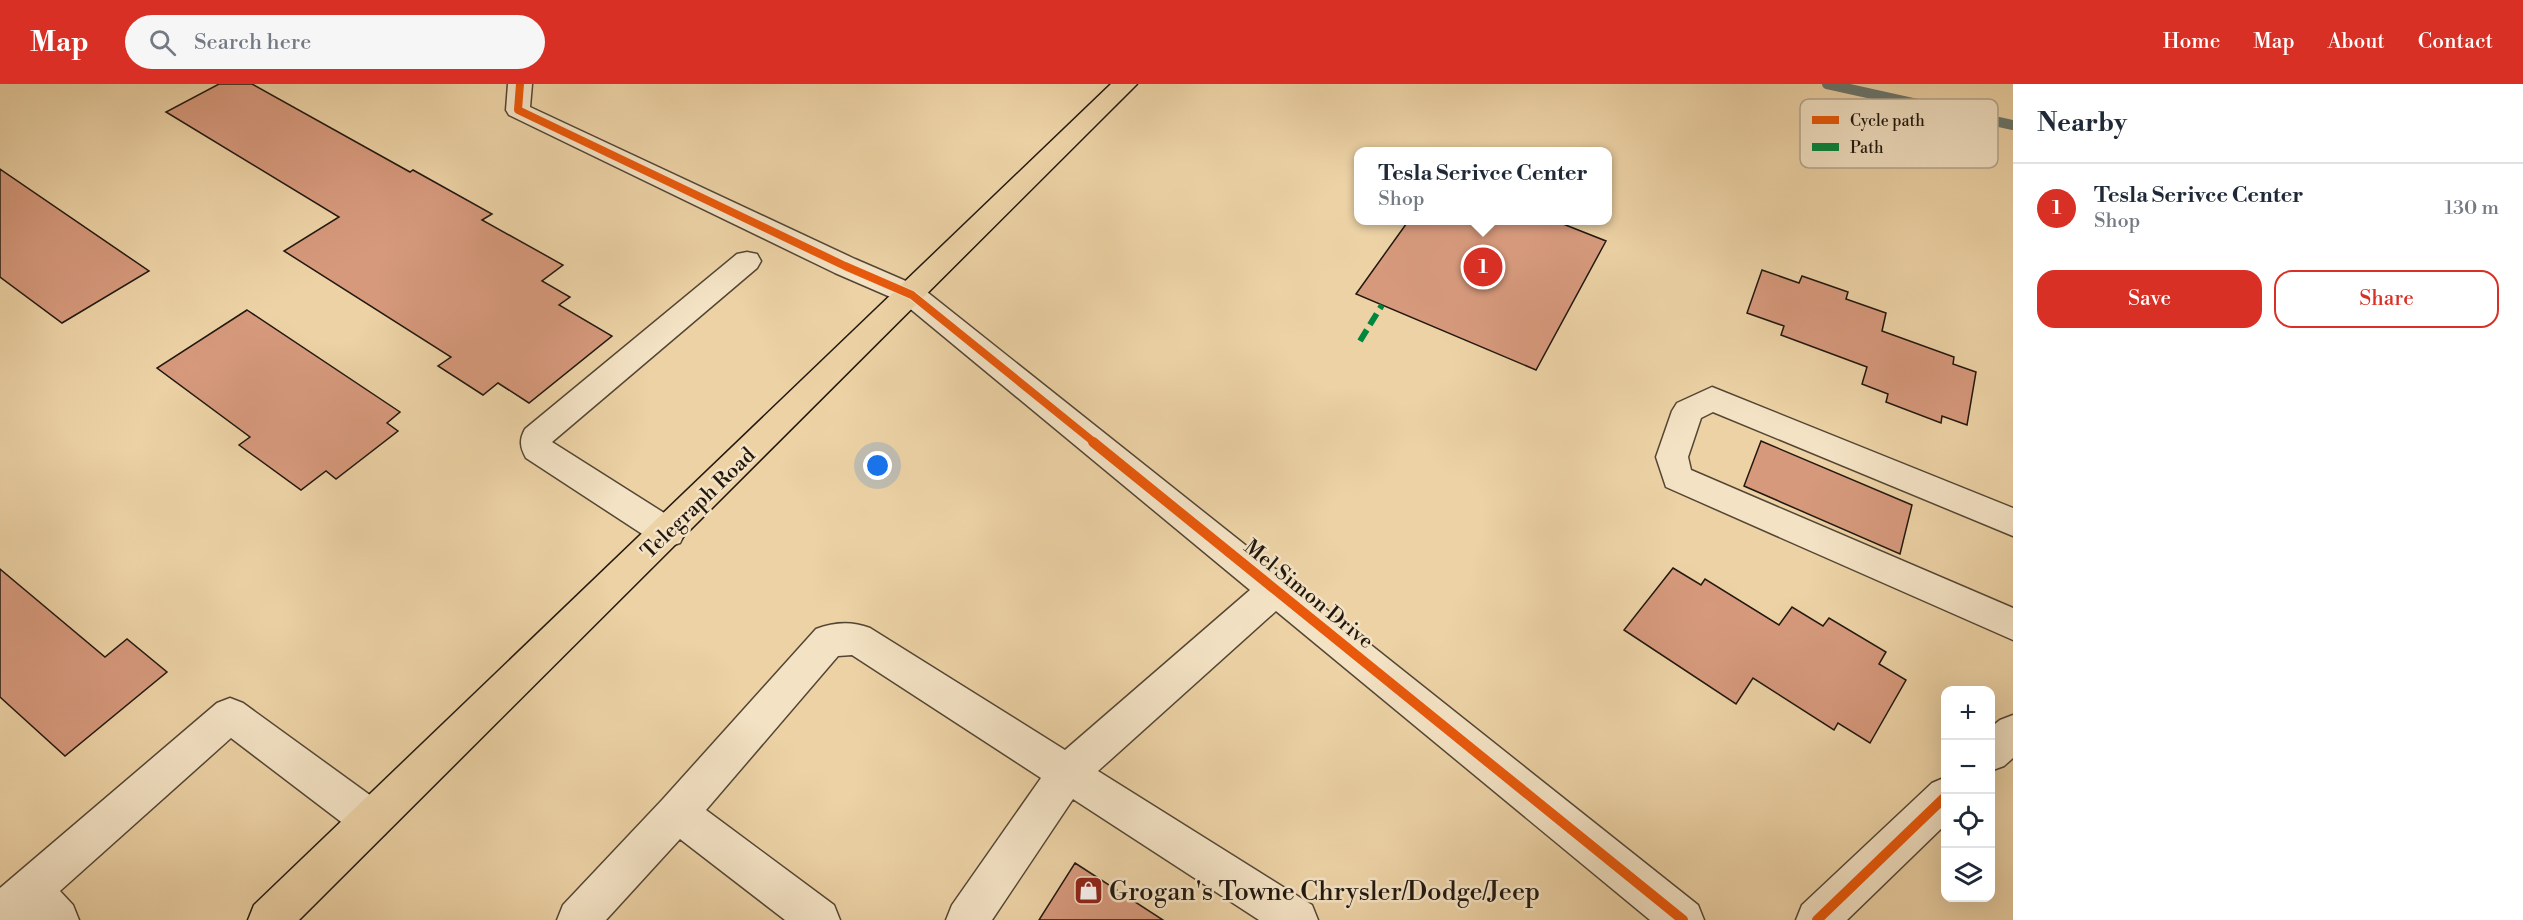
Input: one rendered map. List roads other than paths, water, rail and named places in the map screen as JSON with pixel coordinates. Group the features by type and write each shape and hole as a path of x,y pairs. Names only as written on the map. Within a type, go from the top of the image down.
{"main road":[{"name":"Telegraph Road","path":"269,920 912,295 1125,84"}],"street":[{"name":"Mel Simon Drive","path":"520,84 518,110 834,261 912,295 1683,920"},
{"path":"668,533 537,449 536,438 747,261"},
{"path":"2013,522 1712,399 1688,411 1672,457 1677,478 2013,624"},
{"path":"967,920 1068,773 1275,590"},
{"path":"578,920 677,813 829,640 857,639 1297,920"},
{"path":"0,916 230,716 371,820"},
{"path":"1995,749 2013,733"},
{"path":"1817,920 1941,801"},
{"path":"677,813 819,920"},
{"path":"30,889 58,920"}],"waterway":[{"path":"1827,84 1895,99"},
{"path":"1998,122 2013,125"}],"place":[{"name":"Tesla Serivce Center","path":"1483,267"},
{"name":"Grogan's Towne Chrysler/Dodge/Jeep","path":"1088,891"}]}
